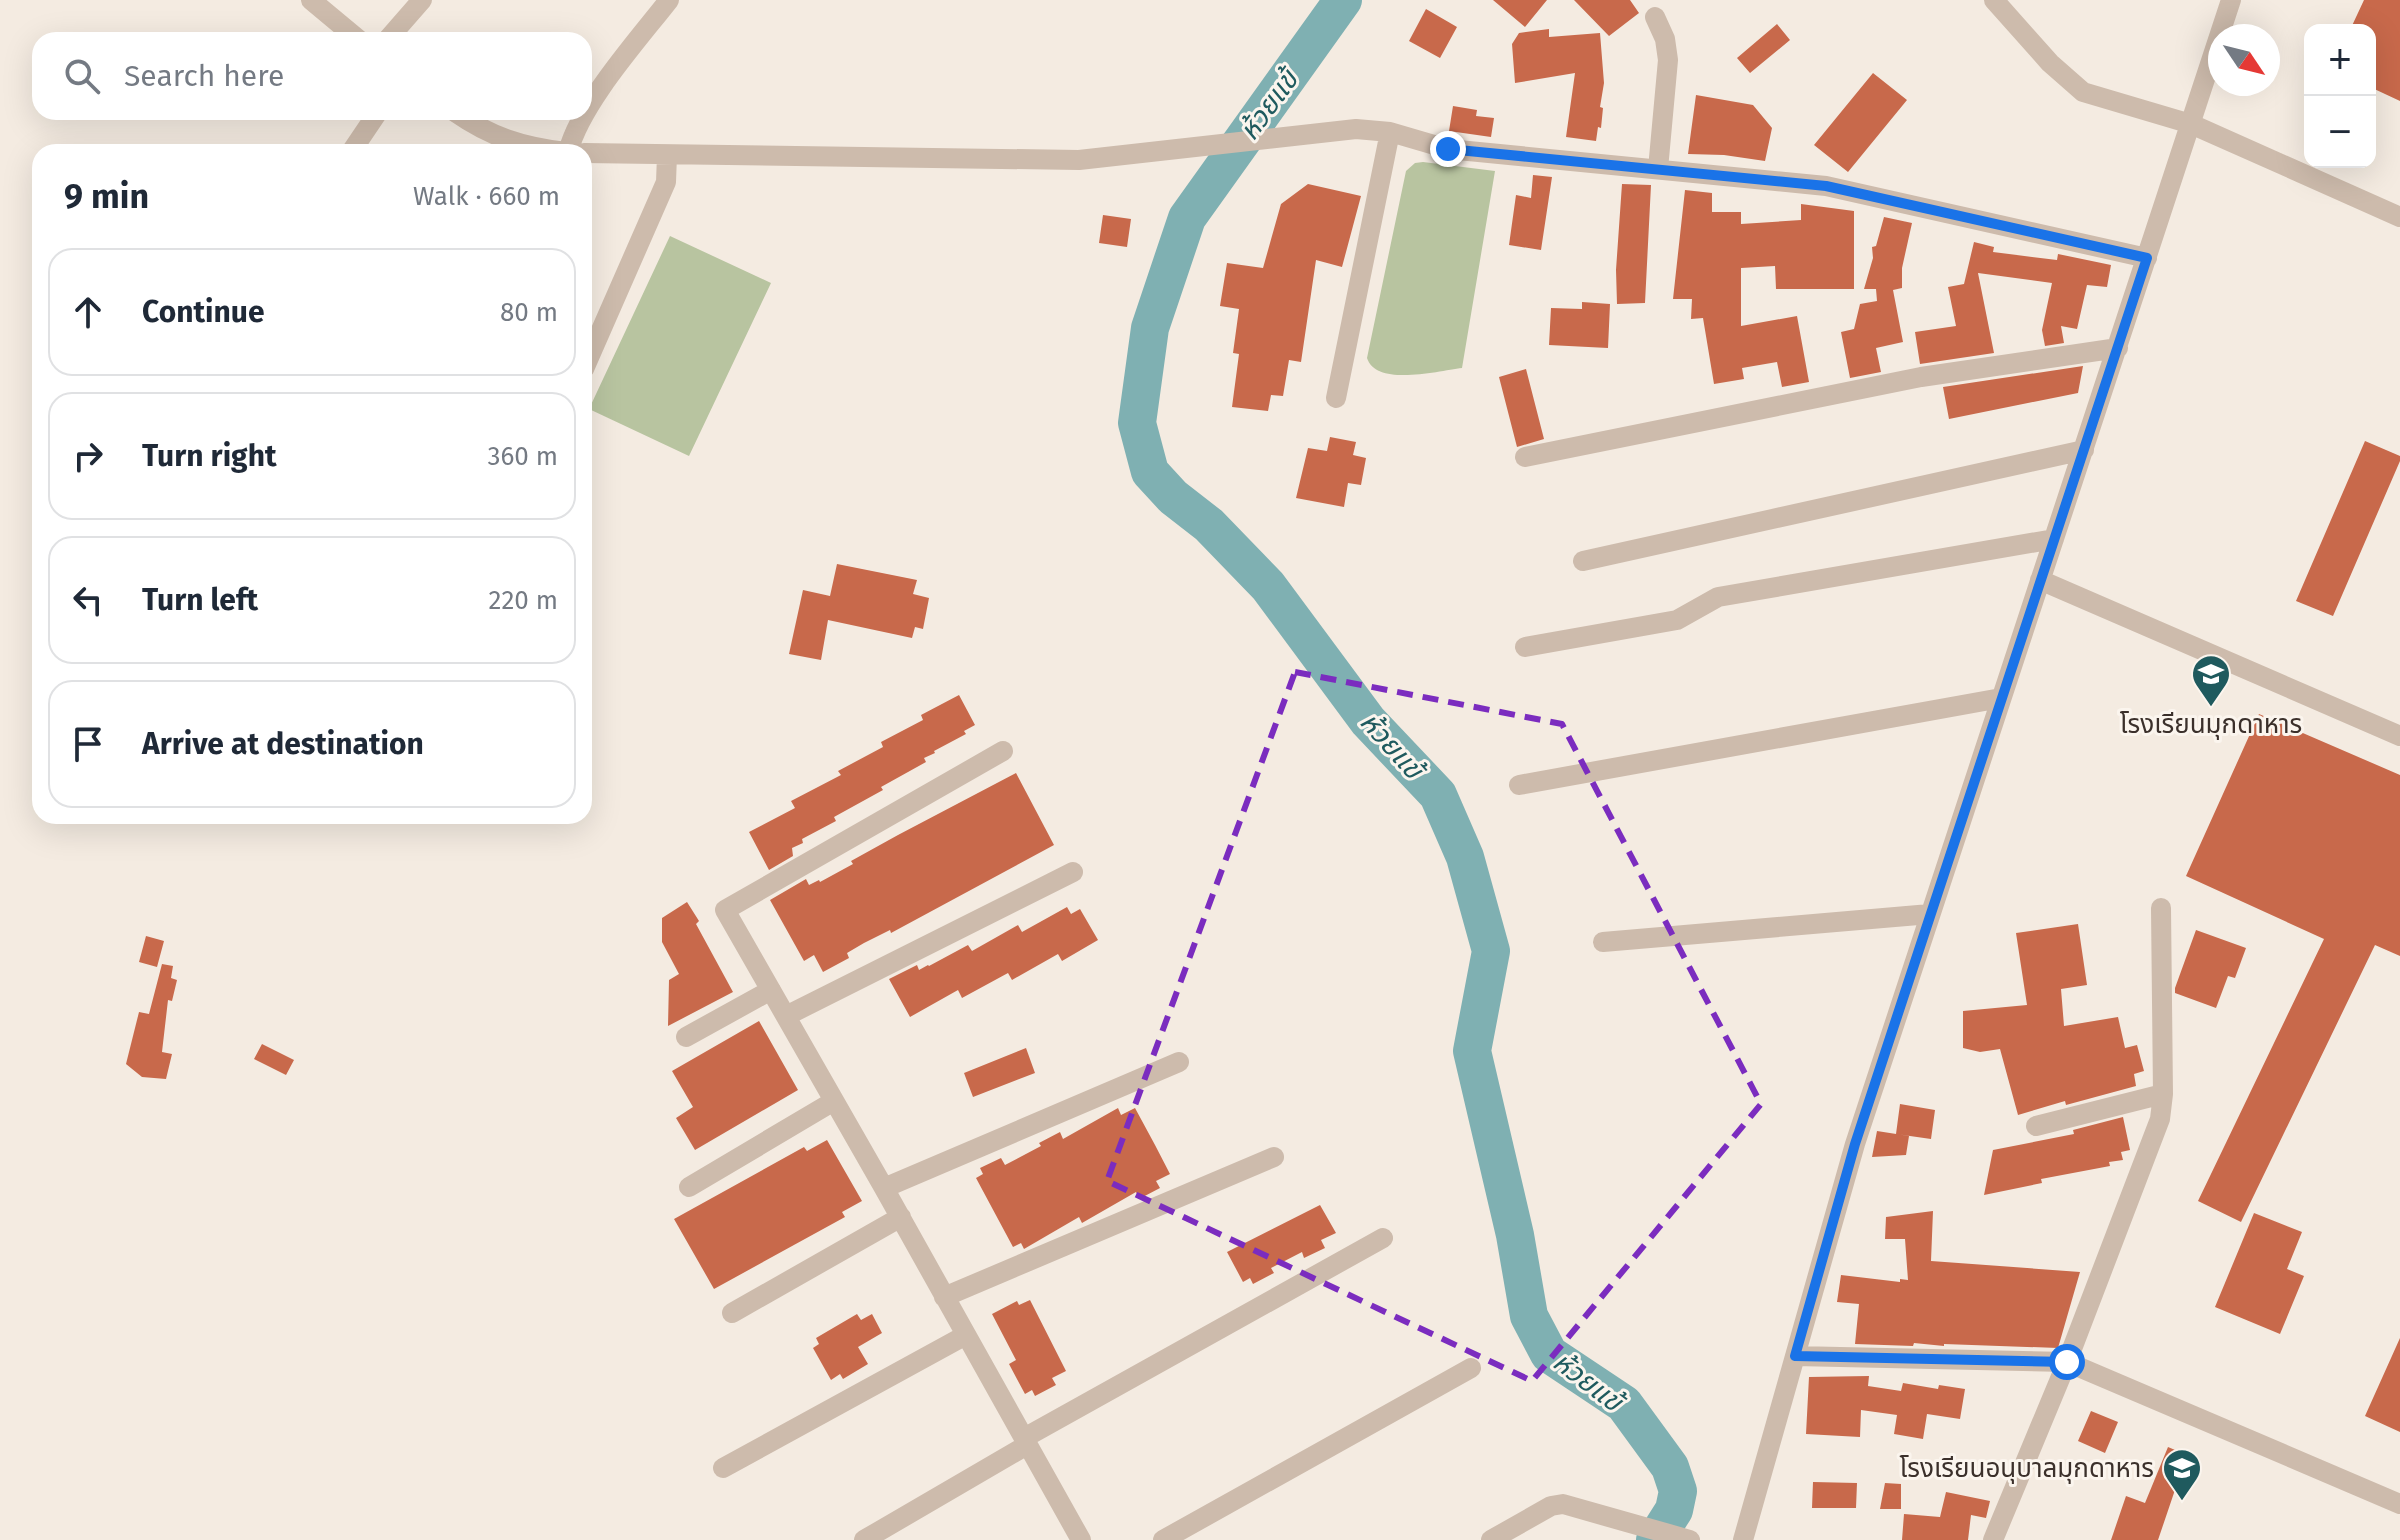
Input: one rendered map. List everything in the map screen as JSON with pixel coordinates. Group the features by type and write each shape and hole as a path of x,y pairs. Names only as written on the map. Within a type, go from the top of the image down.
{"street":[{"path":"311,0 349,32"},
{"path":"394,32 422,0"},
{"path":"592,103 669,0"},
{"path":"1994,0 2050,63 2083,92 2191,124 2400,217"},
{"path":"1743,1540 1855,1144 2231,0"},
{"path":"1655,17 1665,39 1668,60 1658,169"},
{"path":"356,144 373,120"},
{"path":"469,120 501,138 519,144"},
{"path":"569,144 581,120"},
{"path":"592,153 1079,160 1356,129 1390,132 1448,149 1826,186 2147,258"},
{"path":"1336,398 1390,132"},
{"path":"592,351 666,182 667,155"},
{"path":"1525,457 1921,377 2118,348"},
{"path":"1583,561 2084,450"},
{"path":"1525,647 1677,620 1718,597 2054,539"},
{"path":"2040,580 2400,736"},
{"path":"1519,785 2001,698"},
{"path":"1003,751 725,910 1081,1540"},
{"path":"786,1016 1073,872"},
{"path":"1993,1540 2067,1362 2160,1119 2163,1094 2161,908"},
{"path":"1603,942 1930,914"},
{"path":"686,1037 771,990"},
{"path":"884,1188 1179,1062"},
{"path":"2036,1126 2163,1094"},
{"path":"689,1187 834,1101"},
{"path":"944,1297 1274,1157"},
{"path":"732,1313 901,1217"},
{"path":"864,1540 1025,1442 1383,1238"},
{"path":"723,1468 966,1335"},
{"path":"1795,1356 2067,1362 2400,1504"},
{"path":"1163,1540 1471,1368"},
{"path":"1491,1540 1551,1506 1563,1504 1690,1540"}],"highlighted area":[{"path":"1295,672 1562,724 1761,1104 1532,1381 1107,1181"}],"green space":[{"path":"1415,163 1495,171 1462,368 1395,375 1373,367 1367,358 1406,171"},
{"path":"670,236 771,283 689,456 592,410 592,403"}],"building":[{"path":"1493,0 1547,0 1525,27"},
{"path":"1574,0 1630,0 1639,13 1609,36"},
{"path":"2364,0 2400,0 2400,101 2376,90 2376,24 2353,24"},
{"path":"1426,9 1457,27 1440,58 1409,41"},
{"path":"1777,24 1790,40 1750,73 1737,58"},
{"path":"1549,29 1549,37 1600,33 1604,83 1601,128 1598,127 1596,141 1566,137 1575,73 1515,83 1512,44 1519,33"},
{"path":"1873,73 1907,100 1848,172 1814,145"},
{"path":"1696,95 1753,105 1772,128 1765,161 1688,154"},
{"path":"1453,106 1477,110 1476,116 1494,118 1491,137 1449,131"},
{"path":"1533,175 1552,177 1541,250 1509,245 1516,195 1531,198"},
{"path":"1308,184 1361,196 1342,267 1316,260 1301,362 1289,360 1283,396 1271,395 1268,411 1232,407 1239,354 1233,353 1239,309 1220,306 1227,263 1263,268 1281,204"},
{"path":"1622,184 1651,185 1645,303 1617,304 1616,270"},
{"path":"1685,190 1712,193 1712,212 1741,212 1741,224 1801,220 1801,204 1854,211 1854,289 1776,289 1775,266 1741,268 1741,326 1797,316 1809,382 1782,387 1777,362 1742,368 1744,379 1714,384 1703,318 1691,319 1692,299 1673,299"},
{"path":"1103,215 1131,219 1127,247 1099,243"},
{"path":"1884,217 1912,223 1902,268 1902,288 1893,290 1903,342 1876,348 1881,372 1850,378 1841,332 1854,329 1860,304 1877,301 1876,289 1864,289 1873,258 1872,247 1876,246"},
{"path":"1974,242 1994,247 1993,252 2057,260 2058,254 2111,265 2107,287 2087,285 2077,329 2061,326 2064,343 2045,346 2042,330 2052,283 1978,273 1994,353 1920,364 1915,332 1956,326 1948,287 1964,284"},
{"path":"1582,302 1610,304 1608,348 1549,345 1551,308 1582,309"},
{"path":"2083,366 2078,393 1949,419 1943,387"},
{"path":"1526,369 1544,439 1517,447 1499,377"},
{"path":"1330,437 1356,442 1353,455 1366,458 1361,485 1348,483 1344,507 1296,498 1308,448 1327,451"},
{"path":"2365,441 2400,456 2400,461 2333,616 2296,601"},
{"path":"837,564 917,580 913,594 929,598 923,629 915,627 912,638 828,620 821,660 789,654 803,590 830,596"},
{"path":"959,695 975,725 964,731 966,734 934,751 924,758 926,762 881,787 883,790 834,817 836,821 802,839 803,843 792,848 793,856 769,870 749,832 795,808 791,801 841,775 838,771 883,747 881,742 923,720 921,715"},
{"path":"2259,714 2400,775 2400,956 2375,945 2241,1222 2198,1201 2324,939 2186,876"},
{"path":"1016,773 1054,845 891,933 890,930 864,943 847,953 849,958 823,972 814,955 804,961 770,900 806,879 809,885 820,882 853,864 851,861"},
{"path":"687,902 733,992 668,1026 669,980 679,974 662,942 662,918"},
{"path":"1067,907 1071,914 1080,909 1098,940 1062,961 1058,954 1012,980 1008,973 962,998 958,990 910,1017 889,979 917,965 919,970 929,966 968,945 972,951 1018,925 1022,932"},
{"path":"2078,924 2087,985 2061,989 2064,1026 2118,1017 2125,1048 2137,1045 2144,1071 2134,1074 2136,1086 2018,1115 2000,1049 1980,1052 1963,1048 1963,1011 2027,1005 2016,933"},
{"path":"2196,930 2246,948 2235,978 2228,976 2216,1008 2175,993"},
{"path":"146,936 164,941 157,967 139,962"},
{"path":"162,964 173,966 171,978 177,980 172,1001 168,1000 162,1052 172,1054 166,1079 142,1077 126,1064 139,1012 149,1014"},
{"path":"759,1021 798,1090 695,1150 676,1118 693,1107 672,1071"},
{"path":"262,1044 294,1060 286,1075 254,1059"},
{"path":"1026,1048 1035,1073 973,1097 964,1073"},
{"path":"1900,1104 1935,1110 1931,1139 1896,1134"},
{"path":"1118,1108 1121,1115 1135,1108 1155,1145 1170,1174 1156,1181 1160,1188 1139,1199 1136,1192 1082,1223 1079,1217 1024,1249 1021,1243 1013,1247 976,1178 983,1174 980,1168 1001,1158 1005,1165 1060,1132 1063,1139"},
{"path":"2123,1117 2130,1150 2121,1152 2123,1160 2109,1162 2110,1166 2041,1179 2042,1183 1984,1195 1993,1150 2074,1134 2073,1130"},
{"path":"1877,1131 1909,1136 1906,1155 1872,1157"},
{"path":"827,1140 862,1201 842,1212 845,1217 714,1289 674,1219 804,1147 807,1151"},
{"path":"1320,1205 1336,1233 1321,1240 1325,1248 1304,1258 1302,1252 1271,1268 1274,1273 1253,1284 1250,1278 1243,1282 1227,1252"},
{"path":"1933,1211 1931,1261 2080,1272 2058,1348 1855,1344 1859,1304 1837,1302 1841,1275 1900,1282 1900,1279 1908,1280 1905,1239 1885,1239 1886,1217"},
{"path":"2254,1213 2302,1232 2287,1269 2304,1276 2280,1334 2215,1307"},
{"path":"1030,1300 1066,1371 1052,1378 1056,1385 1035,1396 1032,1390 1025,1394 1009,1364 1016,1360 992,1314 1017,1301 1019,1305"},
{"path":"857,1314 861,1320 872,1314 882,1333 858,1347 868,1364 843,1379 840,1374 831,1380 813,1348 819,1344 816,1338"},
{"path":"2400,1338 2400,1432 2365,1416"},
{"path":"1869,1376 1868,1386 1901,1391 1903,1383 1938,1389 1939,1385 1965,1389 1960,1419 1927,1414 1923,1439 1894,1434 1897,1415 1861,1410 1860,1437 1806,1434 1809,1377"},
{"path":"2091,1411 2118,1422 2105,1453 2078,1441"},
{"path":"2168,1447 2194,1458 2183,1486 2177,1484 2158,1540 2111,1540 2126,1496 2145,1503"},
{"path":"1813,1482 1857,1483 1856,1508 1812,1508"},
{"path":"1885,1483 1901,1484 1901,1509 1880,1509"},
{"path":"1946,1492 1990,1501 1986,1518 1971,1515 1968,1540 1902,1540 1904,1514 1940,1517"}],"waterway":[{"name":"ห้วยแข้","path":"1343,0 1187,218 1150,328 1137,423 1150,472 1173,497 1209,525 1268,586 1368,721 1438,795 1465,857 1491,951 1472,1051 1515,1235 1529,1316 1549,1354 1624,1404 1670,1467 1678,1491 1674,1510 1655,1540"}],"place":[{"name":"โรงเรียนมุกดาหาร","path":"2211,708"},
{"name":"โรงเรียนอนุบาลมุกดาหาร","path":"2182,1502"}],"route":[{"path":"1448,149 1826,186 2147,258 1855,1144 1795,1356 2067,1362"}]}
